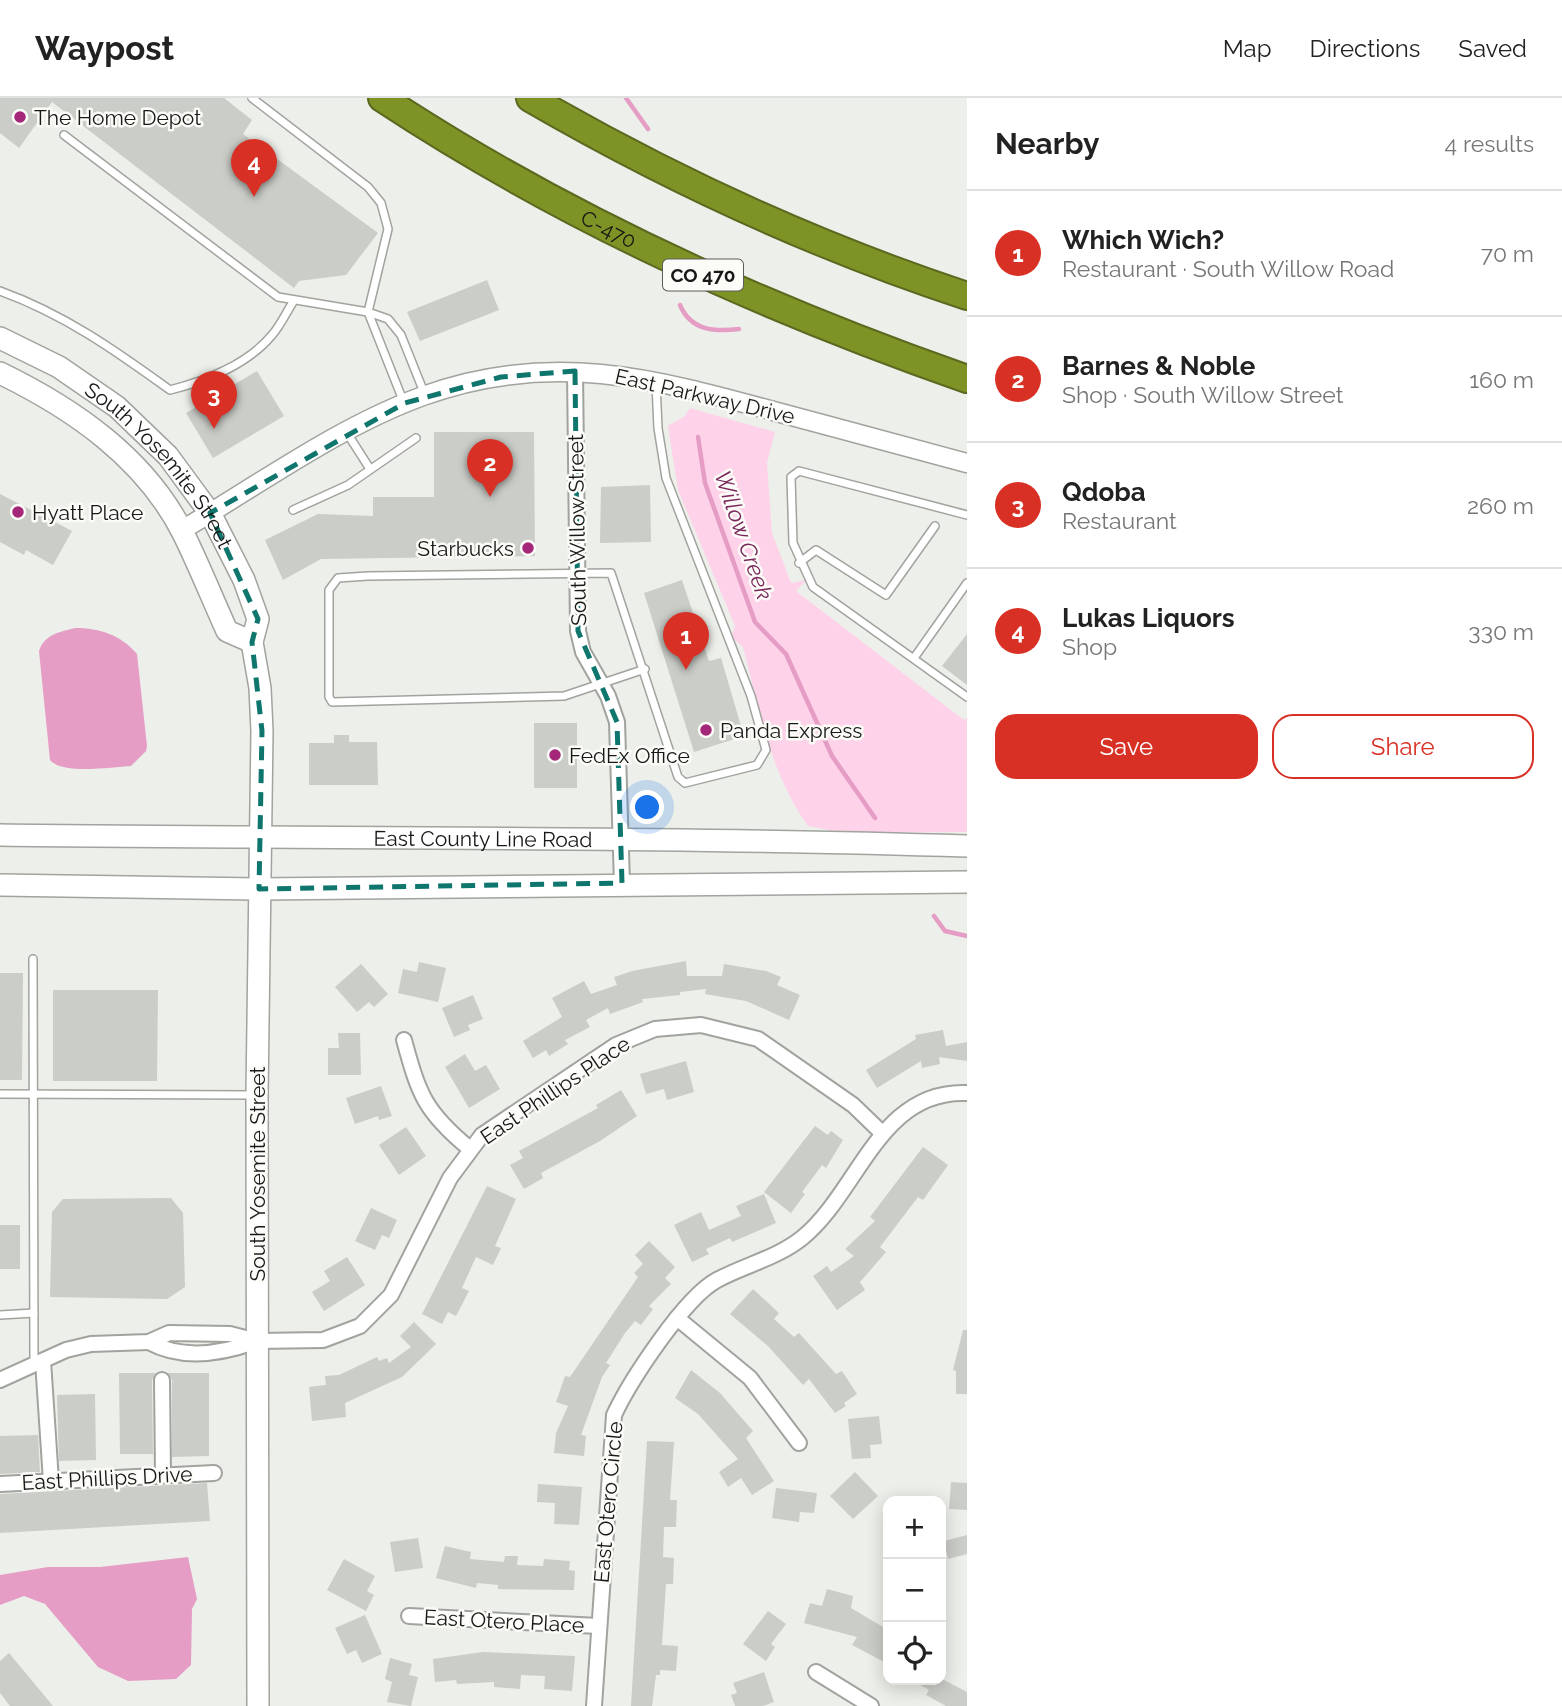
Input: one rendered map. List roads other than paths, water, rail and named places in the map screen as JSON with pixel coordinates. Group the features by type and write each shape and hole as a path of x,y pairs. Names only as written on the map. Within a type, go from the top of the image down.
{"highway":[{"name":"C-470","path":"382,98 497,169 678,263 854,339 967,379"},
{"path":"530,98 626,151 724,198 842,249 967,296"}],"main road":[{"name":"South Yosemite Street","path":"0,338 60,367 117,407 168,456 210,513 254,605 258,620 252,642 259,679 262,731 257,1095 258,1706"},
{"name":"South Yosemite Street","path":"0,373 55,402 96,431 143,475 182,530 227,631 252,642"},
{"name":"East County Line Road","path":"0,835 262,838 390,836 459,840 967,846"},
{"name":"East County Line Road","path":"0,885 259,888 967,882"}],"street":[{"name":"East Parkway Drive","path":"182,530 347,432 405,403 426,395 501,377 575,371 656,380 967,463"},
{"name":"South Willow Street","path":"575,371 580,643 612,705 617,722 622,883"},
{"name":"East Phillips Place","path":"0,1380 91,1344 149,1342 169,1333 230,1334 257,1340 323,1340 360,1326 391,1296 450,1178 470,1149 493,1127 616,1045 655,1029 677,1025 712,1027 758,1040 853,1105 882,1133"},
{"path":"404,1040 425,1104 444,1128 470,1149"},
{"name":"East Otero Circle","path":"594,1706 614,1415 627,1388 677,1318 714,1281 780,1252 802,1238 826,1215 882,1133 906,1111 926,1100 954,1092 967,1093"},
{"path":"677,1318 750,1378 799,1443"},
{"path":"39,1363 51,1481"},
{"path":"162,1380 163,1475"},
{"name":"East Phillips Drive","path":"0,1484 214,1473"},
{"name":"East Otero Place","path":"409,1616 598,1626"},
{"path":"816,1672 871,1706"}],"lane":[{"path":"251,98 368,187 381,203 387,216 388,229 368,312 405,403"},
{"path":"64,135 278,297 293,302 381,315 394,325 426,395"},
{"path":"0,291 35,304 95,336 170,390 202,382 259,349 273,334 293,302"},
{"path":"645,669 564,695 332,702 328,697 329,590 338,578 611,573 645,669 681,781 685,783 761,762 765,750 751,696 666,478 658,428 656,380"},
{"path":"347,432 370,469"},
{"path":"293,510 348,485 416,438"},
{"path":"967,515 794,472 791,477 793,543 799,563 813,587 967,697"},
{"path":"799,563 816,550 886,596 935,526"},
{"path":"914,658 967,583"},
{"path":"33,959 34,1313 39,1363"},
{"path":"0,1094 257,1095"},
{"path":"0,1315 34,1313"}],"waterway":[{"name":"Willow Creek","path":"626,98 648,129"},
{"path":"680,305 697,325 713,330 739,329"},
{"name":"Willow Creek","path":"698,437 705,483 755,622 786,654 832,756 875,818"},
{"name":"Willow Creek","path":"934,916 945,931 967,936"}],"place":[{"name":"The Home Depot","path":"20,117"},
{"name":"Lukas Liquors","path":"254,197"},
{"name":"Qdoba","path":"214,429"},
{"name":"Barnes & Noble","path":"490,497"},
{"name":"Hyatt Place","path":"18,512"},
{"name":"Starbucks","path":"528,548"},
{"name":"Which Wich?","path":"686,670"},
{"name":"Panda Express","path":"706,730"},
{"name":"FedEx Office","path":"555,755"}]}
